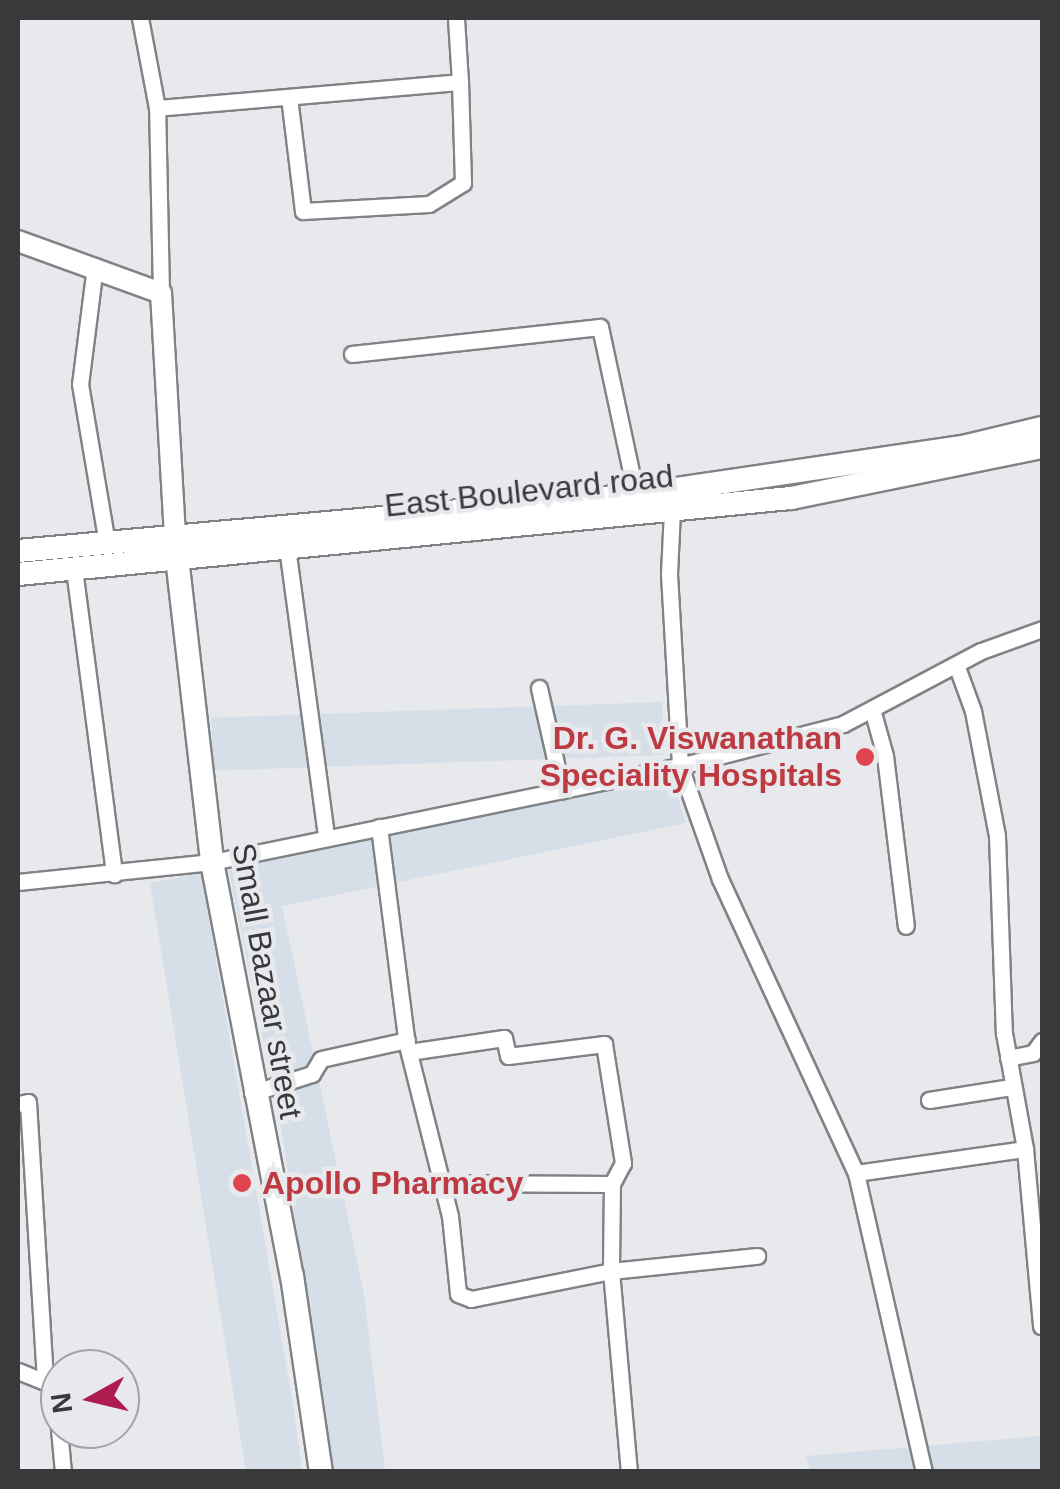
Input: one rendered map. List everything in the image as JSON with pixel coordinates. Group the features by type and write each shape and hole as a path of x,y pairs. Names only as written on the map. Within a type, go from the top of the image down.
{"main road":[{"path":"18,551 107,544 176,548 636,495 967,446 1042,428"},
{"name":"East Boulevard road","path":"18,574 74,569 176,548 286,547 672,510 852,488 1042,447"},
{"name":"Small Bazaar street","path":"176,548 212,862 252,1093 292,1276 321,1472"}],"street":[{"path":"140,18 157,108 160,293 176,548"},
{"path":"289,97 303,211 409,206 445,199 464,183 456,18"},
{"path":"157,108 460,82"},
{"path":"18,240 160,293"},
{"path":"95,266 80,379 107,544"},
{"path":"352,354 602,328 636,495"},
{"path":"672,510 668,574 680,766 720,878 856,1172 924,1472"},
{"path":"286,547 326,835"},
{"path":"74,569 114,874"},
{"path":"18,882 212,862 326,835 680,766 843,724 1042,628"},
{"path":"957,667 973,711 996,836 1008,1058 1025,1149 1041,1326"},
{"path":"539,688 562,790"},
{"path":"872,708 885,756 906,926"},
{"path":"379,826 408,1046 462,1298 611,1272 757,1256"},
{"path":"252,1093 312,1074 321,1059 408,1046 504,1038 508,1056 604,1044 623,1163 612,1184 611,1272 630,1472"},
{"path":"1008,1058 1034,1054 1042,1041"},
{"path":"929,1100 1011,1086"},
{"path":"18,1104 28,1102 43,1349"},
{"path":"856,1172 1025,1149"},
{"path":"440,1183 612,1184"}],"shaded area":[{"path":"662,702 664,755 213,771 211,718"},
{"path":"672,779 686,823 282,906 364,1294 385,1471 332,1471 283,1138 229,871 271,856"},
{"path":"201,873 302,1471 246,1471 150,883"},
{"path":"1042,1436 1042,1471 810,1471 806,1456"}],"place":[{"name":"Dr. G. Viswanathan Speciality Hospitals","path":"865,757"},
{"name":"Apollo Pharmacy","path":"242,1183"}]}
